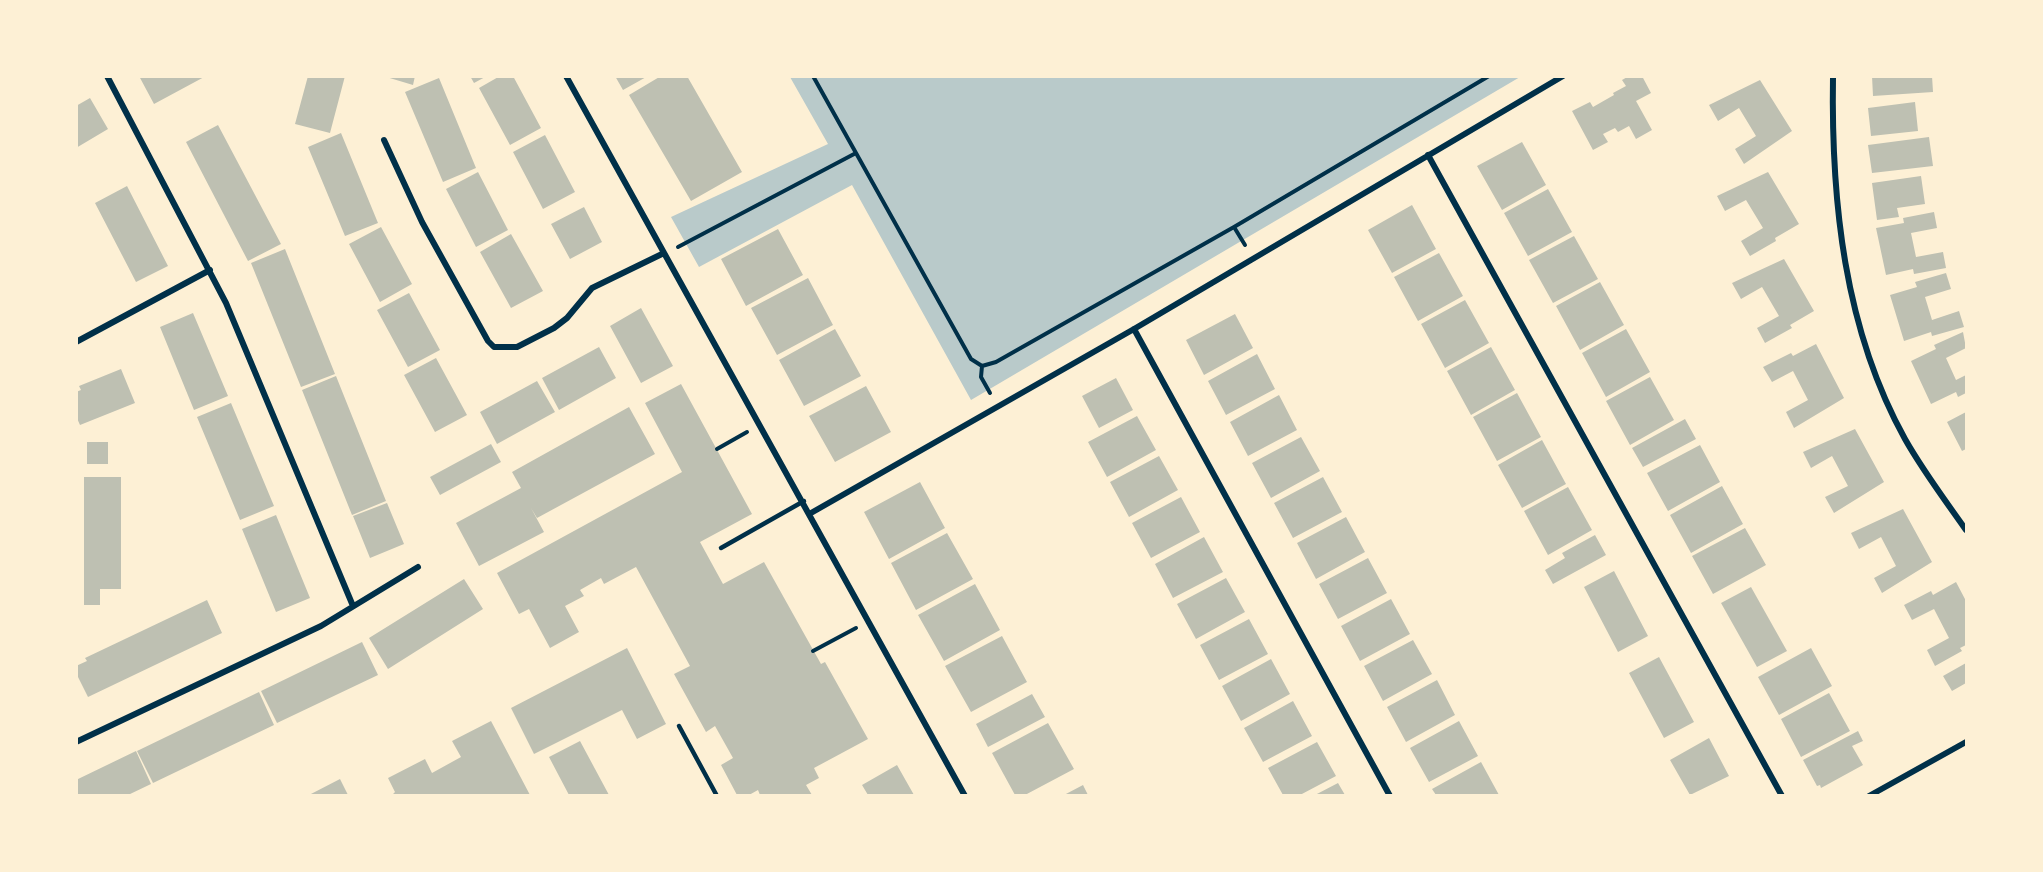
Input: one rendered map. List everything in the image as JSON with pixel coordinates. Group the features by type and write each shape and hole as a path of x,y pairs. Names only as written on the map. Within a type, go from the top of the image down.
{"street":[{"path":"107,76 226,303 353,606"},
{"path":"566,76 811,513 965,795"},
{"path":"811,513 1134,329 1563,76"},
{"path":"1833,76 1834,183 1839,233 1851,292 1885,398 1905,439 1929,479 1966,530"},
{"path":"384,140 422,222 488,341 494,347 517,347 554,328 567,318 592,288 664,253"},
{"path":"1428,155 1782,795"},
{"path":"76,342 210,270"},
{"path":"1134,329 1390,795"},
{"path":"76,742 321,626 418,567"},
{"path":"1869,795 1966,742"}],"lane":[{"path":"721,548 804,501"},
{"path":"679,726 717,795"}],"path":[{"path":"813,76 971,359 982,366 996,362 1234,227 1489,76"},
{"path":"664,253 856,153"},
{"path":"1234,227 1253,259"},
{"path":"982,366 981,377 997,407"},
{"path":"717,449 761,425"},
{"path":"813,651 870,621"}],"shaded area":[{"path":"790,77 1520,77 971,400 852,185 699,267 671,217 828,144"}],"building":[{"path":"139,76 206,76 154,104"},
{"path":"308,76 345,76 330,133 295,124"},
{"path":"383,76 415,76 413,85"},
{"path":"470,76 487,76 474,83"},
{"path":"500,76 513,76 541,128 510,145 479,88"},
{"path":"615,76 648,76 623,90"},
{"path":"661,76 687,76 742,172 691,201 629,95"},
{"path":"1629,76 1642,76 1651,93 1636,101 1652,130 1636,139 1629,126 1618,132 1615,128 1603,134 1608,142 1593,150 1572,111 1590,102 1593,107 1614,95 1613,93 1626,86 1622,80"},
{"path":"1872,76 1932,76 1933,92 1873,96"},
{"path":"439,78 476,168 443,182 405,92"},
{"path":"1760,80 1792,131 1744,164 1735,149 1756,136 1739,108 1718,121 1709,105"},
{"path":"90,98 108,129 76,148 76,106"},
{"path":"1915,102 1918,131 1871,136 1868,108"},
{"path":"218,125 281,244 248,261 186,142"},
{"path":"341,133 378,223 345,236 308,147"},
{"path":"545,135 575,192 543,209 513,152"},
{"path":"1929,137 1933,166 1872,173 1868,145"},
{"path":"1522,142 1546,185 1502,210 1477,166"},
{"path":"478,172 508,230 476,247 446,189"},
{"path":"1768,172 1799,224 1750,256 1741,241 1763,228 1746,200 1725,211 1717,196"},
{"path":"1921,176 1925,204 1897,208 1899,217 1877,220 1872,183"},
{"path":"127,186 168,266 136,282 95,203"},
{"path":"1548,189 1572,232 1528,256 1504,213"},
{"path":"1412,205 1436,249 1392,273 1368,230"},
{"path":"584,207 602,242 570,259 551,224"},
{"path":"1934,212 1937,228 1911,233 1916,257 1943,252 1946,268 1914,274 1913,269 1886,275 1876,228 1904,223 1903,218"},
{"path":"381,227 412,284 380,302 349,244"},
{"path":"778,229 803,275 746,306 721,259"},
{"path":"511,234 543,291 511,308 480,252"},
{"path":"1574,236 1598,279 1553,303 1529,260"},
{"path":"285,249 335,374 301,387 251,263"},
{"path":"1439,253 1463,296 1418,321 1394,277"},
{"path":"1784,259 1814,311 1790,325 1792,328 1765,343 1757,328 1779,316 1762,287 1741,299 1732,283"},
{"path":"1946,273 1951,289 1925,297 1932,320 1959,311 1964,327 1932,336 1931,332 1904,341 1890,295 1917,287 1915,282"},
{"path":"808,278 833,325 777,355 751,308"},
{"path":"1600,282 1624,325 1580,350 1556,306"},
{"path":"409,293 440,350 408,367 377,310"},
{"path":"1465,300 1489,343 1445,368 1421,324"},
{"path":"641,308 673,366 641,383 610,326"},
{"path":"193,313 228,396 194,410 160,327"},
{"path":"1235,314 1253,348 1204,375 1186,340"},
{"path":"835,329 861,376 804,406 779,360"},
{"path":"1626,329 1650,372 1606,397 1582,353"},
{"path":"1963,332 1966,348 1946,358 1956,380 1966,375 1966,393 1958,397 1956,392 1931,404 1911,361 1936,349 1934,345"},
{"path":"1816,344 1844,398 1794,428 1786,412 1808,400 1793,371 1772,382 1763,367 1791,353 1793,356"},
{"path":"599,347 616,378 559,410 542,378"},
{"path":"1491,347 1515,390 1471,415 1447,371"},
{"path":"1257,354 1275,389 1226,415 1208,381"},
{"path":"436,358 467,415 435,432 404,375"},
{"path":"121,369 135,403 80,425 76,416 76,392 81,390 79,386"},
{"path":"336,376 386,501 352,515 302,390"},
{"path":"1650,377 1674,420 1630,445 1606,401"},
{"path":"1116,378 1133,410 1099,428 1082,396"},
{"path":"537,381 555,412 497,444 480,412"},
{"path":"681,384 752,514 700,542 723,584 764,562 821,664 825,662 868,739 814,768 819,778 806,785 812,795 760,795 758,790 749,795 737,795 721,765 733,758 715,726 706,732 674,674 690,666 636,567 604,584 601,578 580,590 584,596 565,606 579,632 550,648 529,609 519,614 497,573 682,472 645,403"},
{"path":"866,386 891,432 835,462 809,416"},
{"path":"1517,393 1541,437 1497,461 1473,417"},
{"path":"1279,395 1297,430 1248,456 1230,422"},
{"path":"231,403 274,506 240,520 197,417"},
{"path":"629,407 655,454 537,518 531,508 544,532 479,566 456,523 521,488 512,472"},
{"path":"1966,412 1966,449 1962,451 1947,422"},
{"path":"1137,416 1156,450 1107,477 1088,442"},
{"path":"1685,419 1696,439 1643,467 1632,448"},
{"path":"1855,429 1884,482 1834,513 1825,497 1848,486 1832,456 1811,468 1803,452"},
{"path":"1301,437 1320,471 1271,498 1252,463"},
{"path":"1542,440 1566,484 1522,508 1498,465"},
{"path":"87,442 108,442 108,464 87,464"},
{"path":"491,444 501,462 440,495 430,477"},
{"path":"1700,445 1720,482 1668,511 1647,473"},
{"path":"1159,456 1178,490 1129,517 1110,482"},
{"path":"84,477 121,477 121,589 100,589 100,605 84,605"},
{"path":"1323,477 1342,512 1293,538 1274,503"},
{"path":"920,482 945,528 889,559 864,512"},
{"path":"1722,486 1743,524 1691,553 1670,515"},
{"path":"1568,487 1592,530 1548,555 1524,511"},
{"path":"1181,497 1200,532 1151,558 1132,523"},
{"path":"387,503 404,544 370,558 353,516"},
{"path":"1903,509 1932,562 1882,593 1874,578 1896,566 1881,537 1859,549 1851,533"},
{"path":"276,515 310,598 276,612 242,529"},
{"path":"1346,517 1365,552 1316,579 1297,543"},
{"path":"1745,528 1766,565 1713,594 1692,556"},
{"path":"947,533 973,579 916,610 891,563"},
{"path":"1595,535 1606,555 1553,584 1545,570 1565,558 1562,553"},
{"path":"1204,537 1223,572 1173,598 1155,564"},
{"path":"1368,558 1387,593 1338,619 1319,584"},
{"path":"1614,571 1648,636 1618,652 1584,587"},
{"path":"1226,578 1245,612 1196,639 1177,604"},
{"path":"464,579 483,609 388,669 369,638"},
{"path":"1956,582 1966,601 1966,645 1960,648 1962,651 1935,666 1927,650 1949,638 1934,609 1912,620 1904,605 1931,591 1933,595"},
{"path":"975,584 1000,630 944,661 918,615"},
{"path":"1751,587 1787,651 1757,667 1721,603"},
{"path":"1391,599 1410,634 1360,661 1341,626"},
{"path":"207,600 222,633 88,697 76,673 76,666 87,661 85,658"},
{"path":"1249,619 1268,654 1219,680 1200,645"},
{"path":"1002,636 1027,682 971,712 945,666"},
{"path":"1413,640 1432,674 1383,701 1364,666"},
{"path":"362,642 378,675 277,723 261,691"},
{"path":"627,648 666,724 637,739 622,710 534,754 511,708"},
{"path":"1811,648 1832,686 1779,715 1758,677"},
{"path":"1659,657 1694,722 1664,738 1629,673"},
{"path":"1271,659 1290,694 1241,721 1222,686"},
{"path":"1966,663 1966,683 1952,691 1943,676"},
{"path":"1437,680 1455,715 1406,742 1387,707"},
{"path":"259,692 274,725 153,783 137,751"},
{"path":"1829,693 1850,731 1801,757 1781,719"},
{"path":"1032,694 1045,717 988,747 976,724"},
{"path":"1293,701 1312,736 1263,762 1244,728"},
{"path":"491,721 530,795 392,795 395,792 388,778 425,759 432,773 461,757 452,741"},
{"path":"1459,721 1478,756 1429,782 1410,748"},
{"path":"1048,723 1074,769 1025,795 1015,795 992,753"},
{"path":"1858,731 1863,741 1852,746 1863,765 1821,788 1820,785 1817,786 1803,760"},
{"path":"1709,738 1729,776 1690,795 1670,760"},
{"path":"580,741 609,795 569,795 549,757"},
{"path":"1317,742 1336,776 1300,795 1283,795 1268,768"},
{"path":"136,751 151,784 128,795 76,795 76,780"},
{"path":"1481,762 1499,795 1436,795 1432,789"},
{"path":"897,765 914,795 868,795 862,785"},
{"path":"340,779 348,795 309,795"},
{"path":"1338,783 1345,795 1315,795"},
{"path":"1083,785 1088,795 1064,795"}]}
